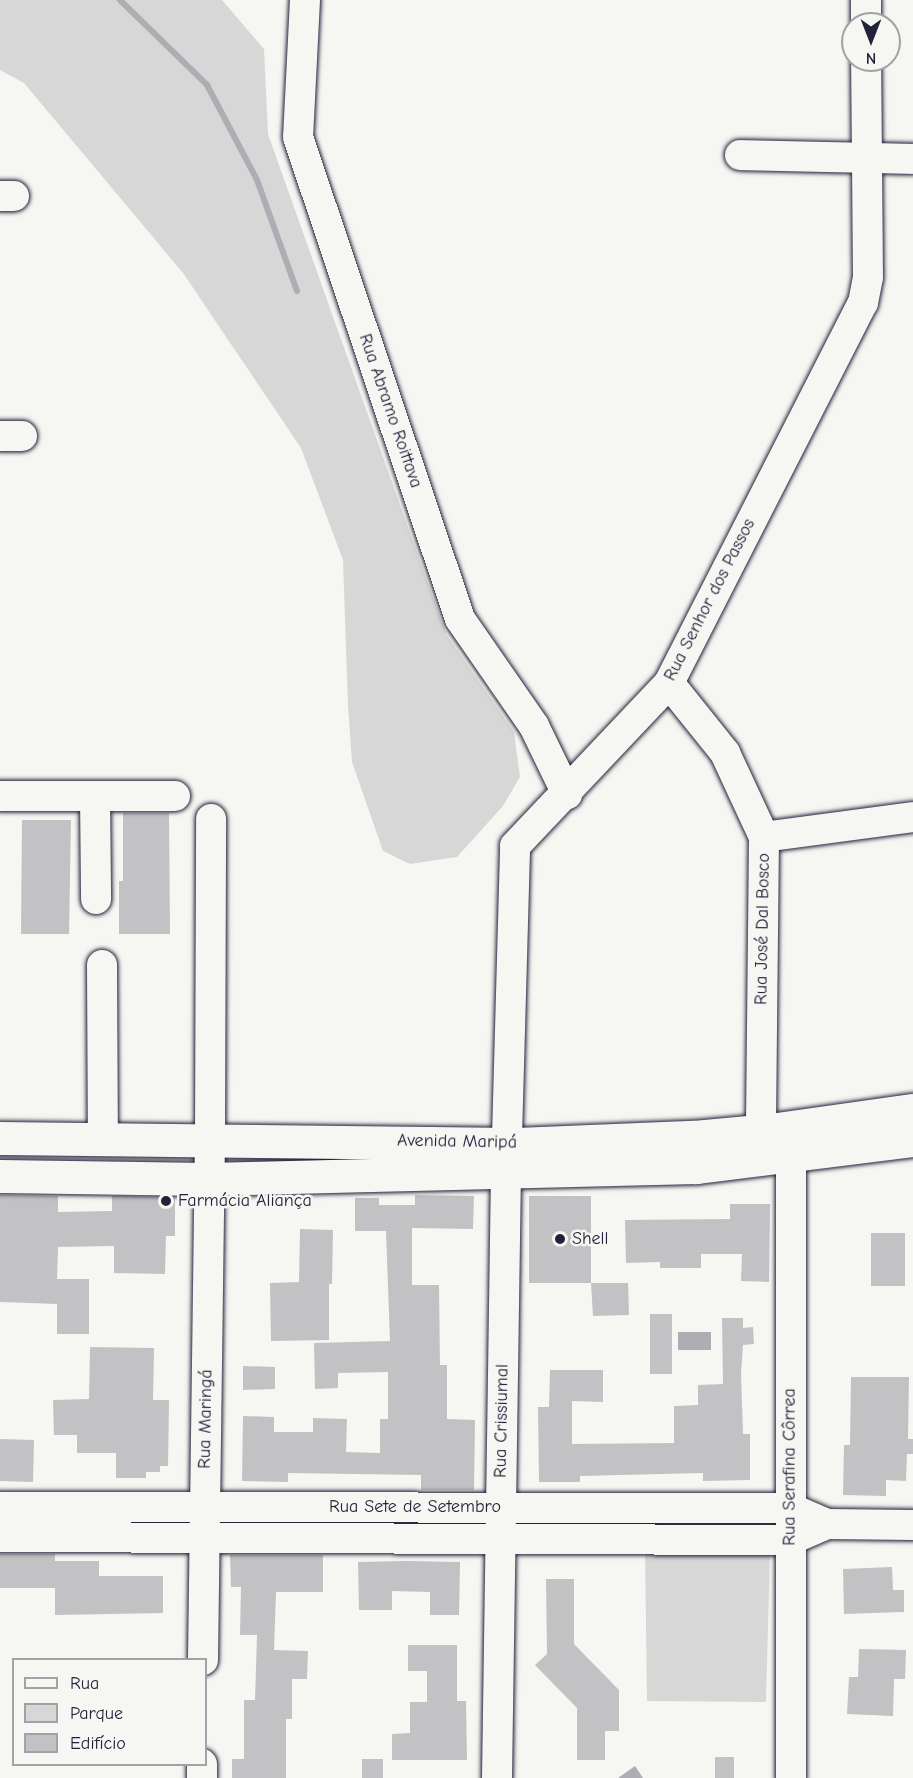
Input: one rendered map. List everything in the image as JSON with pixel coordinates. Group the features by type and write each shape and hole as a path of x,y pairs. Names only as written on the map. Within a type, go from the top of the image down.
{"main road":[{"name":"Avenida Maripá","path":"789,1142 913,1110"},
{"name":"Avenida Maripá","path":"0,1176 209,1178 507,1158 694,1137 789,1142 913,1140"},
{"name":"Avenida Maripá","path":"0,1138 210,1139 507,1158"},
{"path":"209,1178 220,1170 221,1155 210,1139"}],"street":[{"name":"Rua Abramo Roittava","path":"305,0 298,137 460,619 534,726 567,794"},
{"name":"Rua Senhor dos Passos","path":"507,1158 515,846 567,794 669,683 863,303 868,278 866,72"},
{"path":"740,155 913,159"},
{"name":"Rua José Dal Bosco","path":"669,683 725,753 764,837 789,1142"},
{"path":"0,796 175,796"},
{"path":"95,796 96,899"},
{"path":"764,837 913,817"},
{"path":"210,819 210,1139"},
{"path":"102,965 103,1138"},
{"name":"Rua Serafina Côrrea","path":"789,1142 791,1778"},
{"name":"Rua Crissiumal","path":"497,1778 507,1158"},
{"name":"Rua Maringá","path":"203,1658 209,1178"},
{"name":"Rua Sete de Setembro","path":"0,1507 790,1508 826,1524 913,1525"},
{"name":"Rua Sete de Setembro","path":"0,1537 790,1540 826,1524"}],"green space":[{"path":"0,0 222,0 264,49 268,134 446,634 514,732 520,777 503,806 457,857 410,864 383,851 352,762 343,560 301,448 183,273 24,83 0,70"},
{"path":"645,1549 770,1551 766,1702 647,1701"}],"shaded area":[{"path":"678,1332 711,1332 711,1350 678,1350"},
{"path":"635,1766 643,1778 618,1778"}],"building":[{"path":"123,813 169,813 170,934 119,934 119,881 123,881"},
{"path":"22,820 71,820 69,934 21,934"},
{"path":"0,1195 58,1196 58,1212 112,1211 112,1196 175,1197 175,1236 166,1236 165,1274 114,1273 114,1246 58,1247 57,1279 89,1279 89,1334 57,1334 57,1304 0,1302"},
{"path":"415,1195 474,1196 473,1229 412,1228 412,1285 439,1285 440,1365 447,1365 447,1419 475,1420 474,1490 421,1490 421,1475 288,1473 288,1482 242,1481 243,1416 274,1417 274,1432 313,1432 313,1418 347,1419 346,1452 380,1453 380,1419 388,1419 388,1372 338,1373 338,1388 315,1389 314,1343 390,1341 386,1231 355,1231 355,1198 379,1198 379,1205 415,1205"},
{"name":"Shell","path":"529,1196 591,1196 591,1283 529,1283"},
{"path":"730,1204 770,1204 769,1282 741,1281 742,1254 701,1254 701,1268 660,1268 660,1262 626,1263 625,1220 730,1219"},
{"path":"300,1229 333,1230 332,1284 329,1284 329,1340 271,1341 270,1283 299,1282"},
{"path":"871,1233 905,1233 905,1286 871,1286"},
{"path":"591,1283 628,1283 629,1315 593,1316"},
{"path":"650,1314 672,1314 672,1374 650,1374"},
{"path":"722,1318 743,1318 743,1328 753,1327 754,1344 743,1345 741,1373 743,1434 750,1434 750,1480 703,1481 703,1473 580,1476 580,1482 539,1482 538,1407 549,1407 550,1370 603,1370 603,1402 572,1401 572,1444 674,1443 674,1406 698,1405 698,1385 723,1384"},
{"path":"90,1347 154,1348 153,1400 169,1400 168,1466 160,1466 160,1472 146,1472 146,1478 116,1478 116,1453 77,1453 77,1435 54,1435 53,1400 89,1399"},
{"path":"243,1366 275,1367 275,1389 243,1390"},
{"path":"851,1377 909,1377 908,1439 913,1439 913,1454 907,1454 906,1481 886,1480 886,1496 843,1495 844,1445 850,1445"},
{"path":"0,1439 34,1440 33,1482 0,1481"},
{"path":"0,1554 55,1554 55,1561 99,1561 99,1576 163,1576 163,1613 55,1615 55,1588 0,1588"},
{"path":"230,1555 323,1555 323,1592 276,1592 274,1650 308,1651 307,1679 292,1679 292,1719 286,1719 286,1778 232,1778 232,1759 244,1759 244,1700 255,1700 257,1635 240,1635 241,1587 231,1587"},
{"path":"358,1562 460,1562 459,1615 430,1615 430,1592 392,1591 392,1610 359,1610"},
{"path":"892,1567 893,1590 904,1590 904,1612 844,1614 843,1569"},
{"path":"546,1579 574,1579 574,1644 619,1690 619,1731 605,1731 605,1760 577,1760 577,1708 535,1665 547,1654"},
{"path":"408,1645 457,1645 457,1701 466,1701 467,1760 392,1760 392,1734 410,1733 410,1702 427,1702 427,1671 408,1671"},
{"path":"859,1649 906,1650 905,1679 894,1679 893,1716 847,1714 849,1677 858,1677"},
{"path":"715,1757 734,1757 734,1778 715,1778"},
{"path":"362,1759 383,1759 383,1778 362,1778"}],"waterway":[{"path":"120,0 207,85 257,180 297,291"}],"place":[{"name":"Farmácia Aliança","path":"166,1201"},
{"name":"Shell","path":"560,1239"}]}
